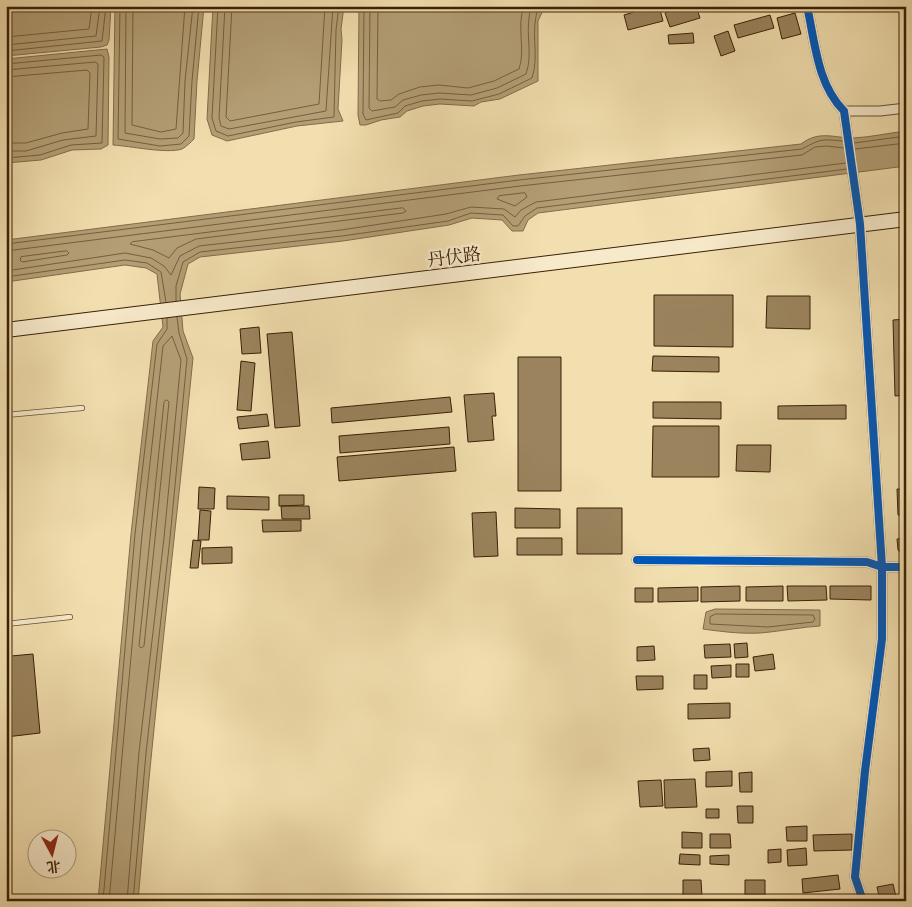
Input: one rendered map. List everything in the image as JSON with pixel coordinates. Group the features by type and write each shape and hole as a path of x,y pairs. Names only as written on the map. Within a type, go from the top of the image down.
{"main road":[{"name":"丹伏路","path":"6,330 146,315 906,219"}],"street":[{"path":"807,6 822,78 834,101 844,110 880,111 906,108"},
{"path":"844,110 860,224 882,568 882,639 865,771 855,877 862,901"},
{"path":"637,560 867,562 882,568 906,567"}],"lane":[{"path":"6,415 82,408"},
{"path":"6,624 70,617"}],"water":[{"path":"6,6 111,6 109,40 107,45 101,47 6,56"},
{"path":"115,6 204,6 194,139 182,149 158,150 113,145"},
{"path":"213,6 344,6 341,29 338,109 343,121 297,126 227,141 212,135 207,119"},
{"path":"359,6 545,6 538,21 538,81 500,99 481,102 474,106 440,104 423,106 407,111 400,117 360,125 358,115"},
{"path":"107,49 109,57 108,145 101,149 72,150 41,160 6,163 6,59"},
{"path":"906,131 906,166 538,213 528,220 523,231 512,231 502,220 472,218 449,225 343,241 200,257 188,264 180,294 183,331 193,358 157,697 138,901 98,901 131,534 153,341 163,327 157,274 146,268 125,265 6,282 6,240 519,175 801,144 820,136 854,138"},
{"path":"715,609 820,610 820,626 754,633 703,629 706,612"}],"building":[{"path":"659,6 663,21 628,30 624,15"},
{"path":"686,6 696,6 700,18 670,27 665,13"},
{"path":"795,13 801,34 782,39 777,18"},
{"path":"770,15 774,28 738,38 734,25"},
{"path":"728,31 735,51 721,56 714,36"},
{"path":"693,33 694,43 669,44 668,35"},
{"path":"654,295 733,295 733,347 654,346"},
{"path":"767,296 810,296 810,329 766,328"},
{"path":"906,319 906,395 895,396 893,320"},
{"path":"259,327 261,353 242,354 240,329"},
{"path":"292,332 300,426 275,428 267,334"},
{"path":"653,356 719,357 719,372 652,371"},
{"path":"518,357 561,357 561,491 518,491"},
{"path":"241,361 255,363 251,411 237,410"},
{"path":"494,393 496,416 492,416 494,440 468,442 464,395"},
{"path":"450,397 452,412 332,423 331,408"},
{"path":"653,402 721,402 721,419 653,418"},
{"path":"846,405 846,419 778,419 778,406"},
{"path":"267,414 269,426 239,429 237,417"},
{"path":"653,426 719,426 719,477 652,477"},
{"path":"449,427 450,444 340,453 339,436"},
{"path":"268,441 270,458 242,460 240,444"},
{"path":"737,445 771,445 770,472 736,471"},
{"path":"454,447 456,471 339,481 337,457"},
{"path":"199,487 215,488 214,509 198,509"},
{"path":"897,489 906,489 906,515 898,515"},
{"path":"279,495 304,495 304,505 279,506"},
{"path":"227,496 269,497 269,510 227,509"},
{"path":"281,506 309,506 310,519 282,519"},
{"path":"515,508 560,509 560,528 515,528"},
{"path":"577,508 622,508 622,554 577,554"},
{"path":"200,510 211,511 209,540 198,540"},
{"path":"496,512 498,556 474,557 472,513"},
{"path":"262,520 301,520 301,531 263,532"},
{"path":"517,538 562,538 562,555 517,555"},
{"path":"906,538 906,557 904,557 898,550 897,539"},
{"path":"193,540 201,541 198,568 190,568"},
{"path":"232,547 232,563 202,564 202,548"},
{"path":"740,586 740,601 701,602 701,587"},
{"path":"783,586 783,601 746,601 746,587"},
{"path":"787,586 826,586 827,600 788,601"},
{"path":"830,586 871,586 871,600 830,599"},
{"path":"698,587 698,601 658,602 658,588"},
{"path":"635,588 653,588 653,602 635,602"},
{"path":"9,638 11,656 33,654 40,733 6,737 6,639"},
{"path":"747,643 748,657 735,658 734,644"},
{"path":"730,644 731,657 705,658 704,645"},
{"path":"654,646 655,660 637,661 637,647"},
{"path":"773,654 775,669 755,671 753,657"},
{"path":"736,664 749,664 749,677 736,677"},
{"path":"731,665 731,677 712,678 711,666"},
{"path":"694,675 707,675 707,689 694,689"},
{"path":"636,676 663,676 663,689 637,690"},
{"path":"730,703 730,718 688,719 688,704"},
{"path":"709,748 710,760 694,761 693,749"},
{"path":"732,771 732,786 706,787 706,772"},
{"path":"752,772 752,792 740,792 739,773"},
{"path":"695,779 697,807 665,808 664,780"},
{"path":"661,780 663,806 640,807 638,781"},
{"path":"737,806 753,806 753,823 738,823"},
{"path":"706,809 719,809 719,818 706,818"},
{"path":"807,826 807,841 787,841 786,827"},
{"path":"682,832 702,833 702,848 682,848"},
{"path":"710,834 730,834 731,848 710,848"},
{"path":"852,834 852,850 814,851 813,835"},
{"path":"806,848 807,865 788,866 787,850"},
{"path":"781,849 781,862 768,863 768,850"},
{"path":"680,854 700,855 700,865 679,864"},
{"path":"729,855 729,865 710,864 710,856"},
{"path":"838,875 840,889 803,893 802,879"},
{"path":"683,880 701,880 702,898 683,898"},
{"path":"745,880 765,880 765,895 745,895"},
{"path":"893,884 897,901 880,901 877,887"}],"cycle path":[{"path":"807,6 818,62 828,88 844,111 860,224 882,567 882,639 865,771 855,877 863,901"},
{"path":"637,560 867,562 882,567 906,567"}]}
